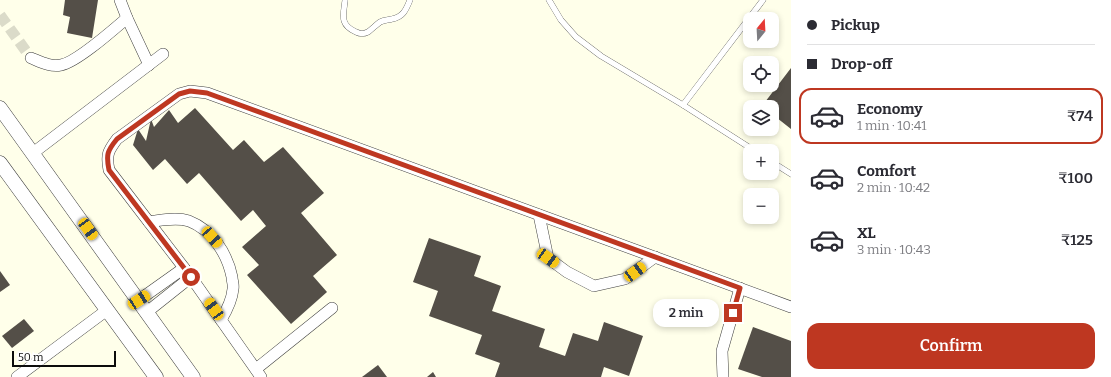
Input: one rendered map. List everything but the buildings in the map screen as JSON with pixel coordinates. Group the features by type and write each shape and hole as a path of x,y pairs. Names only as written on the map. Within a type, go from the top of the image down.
{"street":[{"path":"120,0 149,64"},
{"path":"31,58 43,63 62,65 83,54 127,18"},
{"path":"33,153 163,54"},
{"path":"332,308 258,373 188,273 109,170 107,160 109,149 117,139 179,94 190,91 207,93 791,307"},
{"path":"0,108 193,377"},
{"path":"0,163 156,377"},
{"path":"539,215 548,258 567,272 594,286 625,280 655,257"},
{"path":"149,222 166,218 188,220 206,230 218,244 229,265 234,287 229,306 221,320"},
{"path":"139,300 188,273"},
{"path":"147,312 188,273"},
{"path":"723,377 722,351 740,288"},
{"path":"17,377 108,310"}],"lane":[{"path":"345,1 343,17 344,23 348,28 359,33 363,33 368,32 381,22 400,16 404,13 410,0"},
{"path":"549,0 561,20 576,37 601,56 744,144"},
{"path":"683,106 763,0"},
{"path":"779,166 791,174"}],"tunnel":[{"path":"0,15 31,58"}],"route":[{"path":"191,277 109,170 107,160 109,149 117,139 179,94 190,91 207,93 740,288 733,313"}]}
